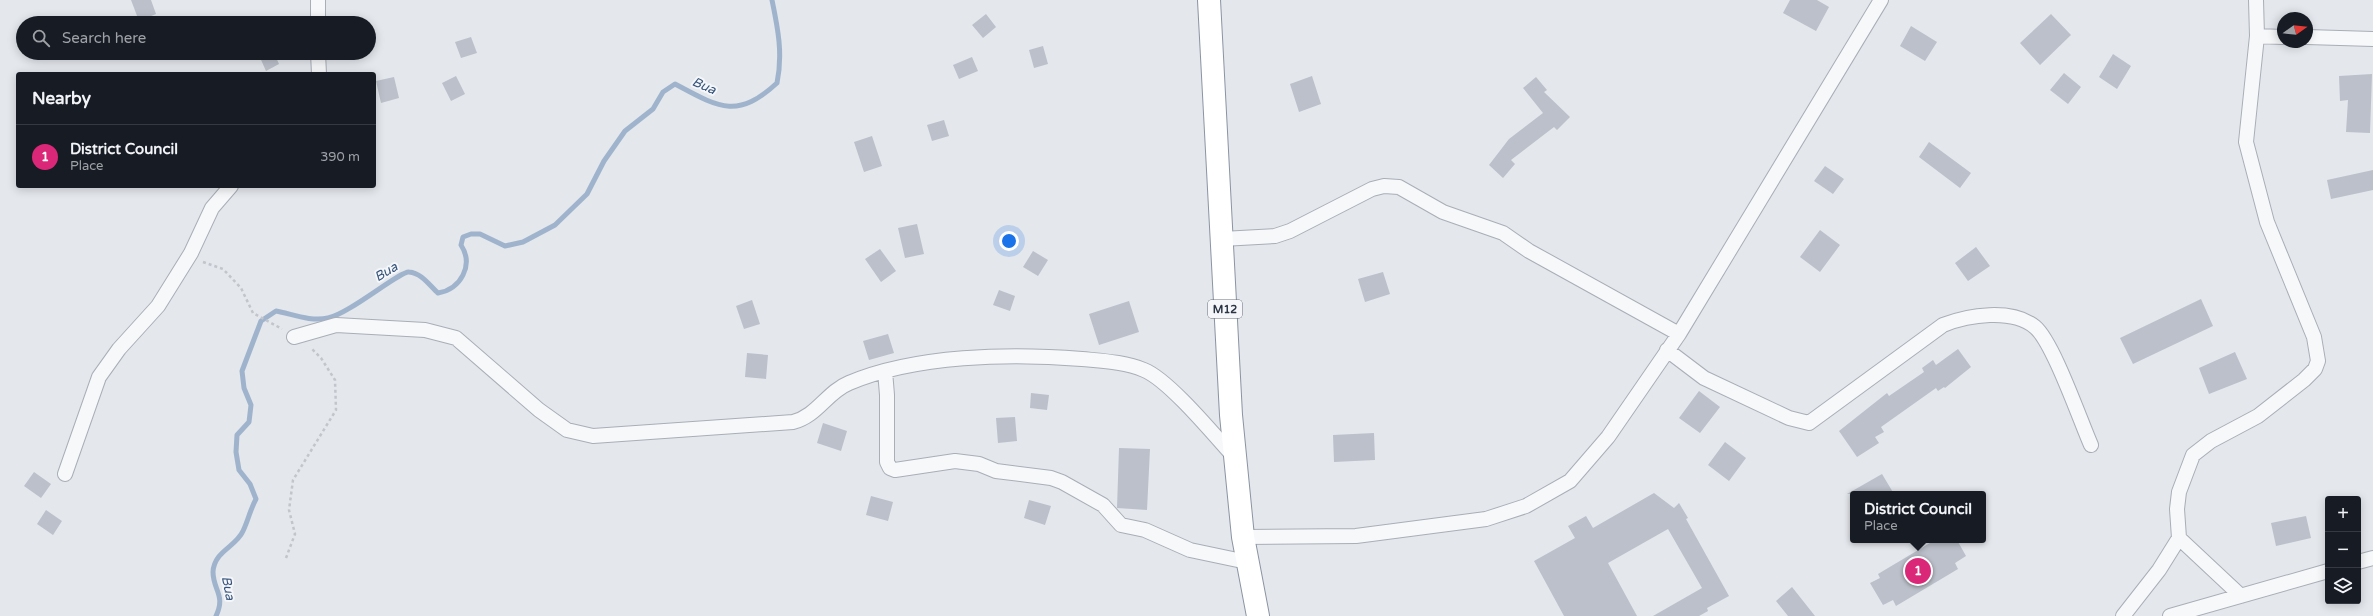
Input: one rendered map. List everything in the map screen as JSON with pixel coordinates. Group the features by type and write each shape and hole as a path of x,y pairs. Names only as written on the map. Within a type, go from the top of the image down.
{"highway":[{"name":"M12","path":"1209,0 1235,458 1243,537 1258,616"}],"street":[{"path":"318,0 318,16"},
{"path":"1243,537 1356,536 1486,519 1526,506 1570,481 1608,437 1679,334 1881,0"},
{"path":"2123,616 2159,570 2179,538 2177,509 2178,492 2193,455 2210,441 2264,412 2304,380 2315,369 2318,361 2314,337 2267,222 2246,142 2257,36 2256,0"},
{"path":"2257,36 2277,37"},
{"path":"2313,37 2373,39"},
{"path":"318,60 319,72"},
{"path":"1222,239 1275,236 1290,231 1372,189 1384,186 1399,187 1443,212 1503,233 1529,251 1679,334"},
{"path":"64,474 99,377 119,349 158,306 191,253 212,208 229,188"},
{"path":"1667,350 1704,378 1789,418 1808,423 1943,325 1954,320 1994,315 2015,318 2034,326 2048,344 2091,445"},
{"path":"294,337 336,325 425,330 456,338 539,410 567,430 593,436 793,422 805,419 848,383 885,371 925,362 997,357 1050,356 1112,362 1145,370 1172,391 1235,458"},
{"path":"885,371 888,395 887,462 890,468 895,470 955,461 979,464 996,471 1051,478 1062,482 1103,505 1121,525 1145,530 1190,550 1247,562"},
{"path":"2179,538 2241,596"},
{"path":"2361,561 2373,558"},
{"path":"2170,616 2325,572"}],"path":[{"path":"191,253 202,261 219,267 229,275 241,288 253,313 282,329"},
{"path":"286,558 296,534 289,510 293,480 336,410 337,397 336,380 323,361 309,346 294,337"}],"building":[{"path":"131,0 151,0 156,14 151,16 137,16"},
{"path":"1790,0 1817,0 1829,7 1816,31 1783,13"},
{"path":"986,14 996,27 983,38 972,25"},
{"path":"2051,14 2071,35 2040,65 2020,43"},
{"path":"1911,26 1937,42 1925,61 1900,46"},
{"path":"471,37 477,53 461,58 455,42"},
{"path":"1043,46 1048,64 1034,68 1029,50"},
{"path":"2113,54 2131,66 2117,89 2099,77"},
{"path":"972,57 978,71 959,79 953,65"},
{"path":"261,60 277,60 279,64 266,71"},
{"path":"2064,73 2081,87 2068,104 2050,90"},
{"path":"2372,74 2370,133 2346,132 2348,100 2340,101 2339,76"},
{"path":"456,76 465,94 451,101 442,83"},
{"path":"1312,76 1321,104 1299,112 1290,84"},
{"path":"394,77 399,98 381,103 376,81"},
{"path":"1536,77 1547,90 1544,92 1570,117 1557,130 1554,127 1511,160 1515,164 1503,178 1489,165 1509,139 1543,113 1523,88"},
{"path":"944,120 949,136 932,141 927,125"},
{"path":"872,136 882,166 864,172 854,142"},
{"path":"1929,142 1971,173 1960,188 1919,157"},
{"path":"1825,166 1844,179 1833,194 1814,181"},
{"path":"2373,170 2373,190 2331,199 2327,180"},
{"path":"917,224 924,254 905,258 898,228"},
{"path":"1820,230 1840,245 1820,272 1800,257"},
{"path":"1976,247 1990,266 1968,281 1955,263"},
{"path":"880,249 896,271 881,282 865,259"},
{"path":"1033,251 1048,260 1038,276 1023,267"},
{"path":"1383,272 1390,294 1365,302 1358,279"},
{"path":"999,290 1015,296 1010,311 993,305"},
{"path":"2201,299 2213,326 2133,364 2120,338"},
{"path":"752,300 760,324 744,329 736,306"},
{"path":"1129,301 1139,332 1099,345 1089,314"},
{"path":"888,334 894,353 869,360 863,341"},
{"path":"1958,349 1971,367 1945,388 1944,387 1938,391 1936,388 1881,427 1884,432 1875,437 1879,443 1857,457 1839,431 1887,393 1889,396 1924,372 1922,368 1933,360 1936,365"},
{"path":"2235,352 2247,379 2209,394 2199,368"},
{"path":"747,353 768,355 766,379 745,377"},
{"path":"1699,391 1720,407 1700,433 1679,418"},
{"path":"1031,393 1049,395 1047,410 1030,408"},
{"path":"1015,417 1017,441 998,443 996,418"},
{"path":"823,423 847,431 841,451 817,443"},
{"path":"1374,433 1375,460 1334,462 1333,435"},
{"path":"1725,442 1746,458 1729,481 1708,465"},
{"path":"1119,448 1150,449 1147,510 1117,508"},
{"path":"34,472 51,484 41,498 24,486"},
{"path":"1882,474 1892,491 1852,491"},
{"path":"1654,493 1674,508 1679,503 1688,518 1686,519 1729,596 1707,608 1708,611 1699,616 1653,616 1702,588 1668,529 1608,563 1637,616 1564,616 1534,561 1575,538 1568,526 1586,516 1593,528"},
{"path":"871,496 893,502 888,521 866,515"},
{"path":"1029,500 1051,506 1045,525 1024,518"},
{"path":"46,510 62,521 53,535 37,524"},
{"path":"2306,516 2311,538 2276,546 2271,523"},
{"path":"1930,543 1959,543 1966,556 1955,563 1958,569 1896,606 1893,600 1883,605 1870,583 1880,578 1878,574"},
{"path":"1792,587 1815,616 1788,616 1776,601"}],"waterway":[{"name":"Bua","path":"216,616 220,603 213,572 214,565 221,554 240,536 256,499 250,484 239,470 236,452 237,435 249,422 251,405 244,388 242,371 261,321 276,311 315,319 328,318 348,309 396,278 409,272 422,277 438,293 446,291 459,281 466,268 465,253 461,245 463,237 471,234 480,234 505,246 523,242 555,225 587,194 604,161 625,131 653,109 663,92 675,84 703,99 727,106 738,106 763,95 777,83 780,62 779,42 772,0"}],"place":[{"name":"District Council","path":"1918,571"}]}
